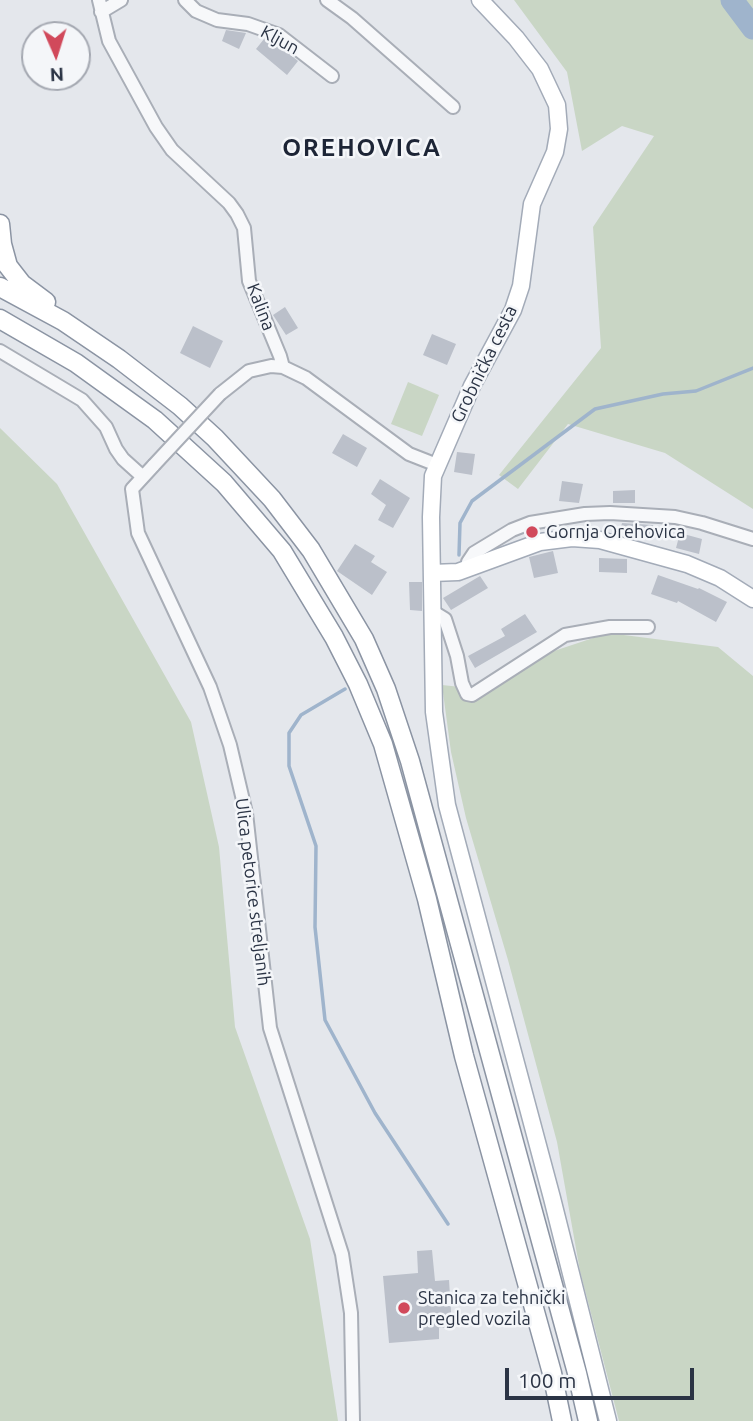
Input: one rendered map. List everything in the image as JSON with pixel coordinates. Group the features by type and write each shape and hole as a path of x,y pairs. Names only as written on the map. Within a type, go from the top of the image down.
{"highway":[{"path":"0,224 4,252 12,271 29,290 73,320 86,336"},
{"path":"0,287 86,336 180,405 234,457 272,499 311,550 364,639 386,689 407,752 588,1421"},
{"path":"0,319 76,363 144,411 223,483 282,551 334,637 358,684 383,744 427,899 464,1056 552,1373 562,1421"}],"main road":[{"name":"Grobnička cesta","path":"436,465 472,386 513,310 521,286 531,204 555,152 559,129 557,105 540,69 516,38 480,0"},
{"path":"436,465 432,488 434,712 447,805 552,1198 608,1421"},
{"path":"432,573 450,574 540,542 572,538 600,540 687,564 720,579 753,599"}],"street":[{"path":"100,6 121,0"},
{"name":"Kljun","path":"185,0 196,11 217,20 248,24 279,35 332,76"},
{"path":"327,0 352,18 453,107"},
{"name":"Kalina","path":"100,6 109,41 156,127 172,150 229,202 237,214 244,228 249,281 283,368"},
{"path":"0,351 82,400 99,416 116,449 143,477"},
{"name":"Ulica petorice streljanih","path":"283,368 271,366 249,371 219,394 132,489 138,533 210,687 230,745 246,813 270,1028 342,1254 351,1313 353,1421"},
{"path":"283,368 306,379 409,454 436,465"},
{"path":"467,569 474,554 512,530 530,523 585,514 621,513 675,517 753,540"},
{"path":"432,611 445,619 462,683 467,694 472,695 565,635 610,627 648,627"}],"green space":[{"path":"514,0 753,0 753,509 665,453 568,424 518,489 499,475 601,348 593,227 654,136 622,126 582,151 567,72"},
{"path":"408,382 439,395 422,436 391,424"},
{"path":"0,428 57,484 191,722 219,847 235,1027 310,1239 338,1421 0,1421"},
{"path":"608,633 718,647 753,676 753,1421 619,1421 580,1271 557,1142 466,818 451,752 442,685 470,688 521,662"}],"building":[{"path":"226,30 246,33 239,49 222,41"},
{"path":"264,39 275,43 298,61 287,75 256,49"},
{"path":"285,307 298,328 286,335 273,315"},
{"path":"193,326 223,341 210,368 180,353"},
{"path":"432,334 456,344 447,365 423,355"},
{"path":"343,434 367,448 357,467 332,453"},
{"path":"457,452 475,454 472,475 454,472"},
{"path":"380,479 410,498 393,528 378,520 386,505 371,494"},
{"path":"562,481 583,484 579,503 559,501"},
{"path":"635,490 635,503 613,503 613,491"},
{"path":"622,523 653,525 650,538 620,531"},
{"path":"680,533 702,539 699,554 676,548"},
{"path":"355,544 375,556 371,562 387,572 372,595 337,571"},
{"path":"553,551 558,573 534,578 529,557"},
{"path":"599,558 627,559 627,573 599,572"},
{"path":"658,575 699,588 727,602 716,622 678,601 677,603 651,594"},
{"path":"480,576 488,588 451,610 443,598"},
{"path":"409,582 422,582 422,611 410,610"},
{"path":"525,614 537,632 475,668 468,656 505,636 501,629"},
{"path":"432,1250 435,1281 449,1280 452,1327 439,1328 439,1339 389,1343 383,1276 418,1273 417,1251"}],"waterway":[{"path":"732,0 753,28"},
{"path":"459,555 460,523 472,501 595,409 663,394 696,391 753,368"},
{"path":"345,689 301,715 289,733 289,766 316,846 315,927 325,1020 375,1113 448,1224"}],"place":[{"name":"Gornja Orehovica","path":"532,532"},
{"name":"Stanica za tehnički pregled vozila","path":"404,1308"}],"district":[{"name":"OREHOVICA","path":"362,148"}]}
